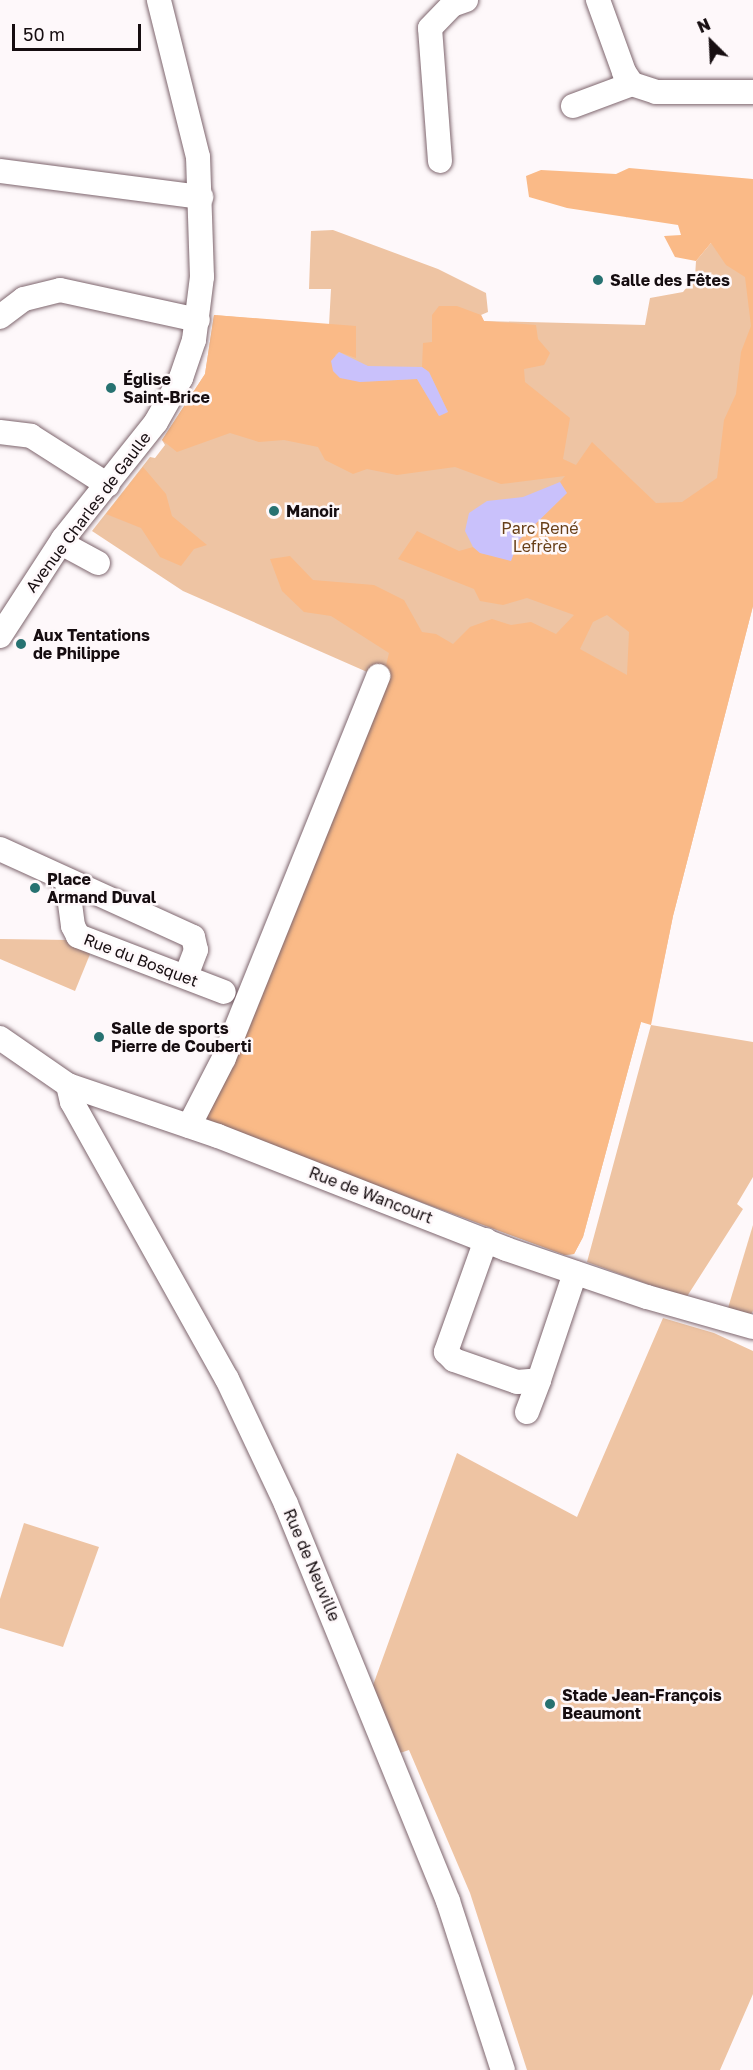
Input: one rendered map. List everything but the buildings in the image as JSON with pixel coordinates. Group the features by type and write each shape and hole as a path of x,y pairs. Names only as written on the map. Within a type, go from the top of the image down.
{"street":[{"name":"Avenue Charles de Gaulle","path":"0,636 61,543 156,422 181,378 198,320 201,197 198,157 159,0"},
{"path":"440,161 430,28 452,5 465,0"},
{"path":"598,0 624,72 632,84 656,92 753,92"},
{"path":"573,106 632,84"},
{"path":"0,171 201,197"},
{"path":"0,317 24,299 60,290 198,320"},
{"path":"0,432 31,436 108,484"},
{"path":"61,543 99,563"},
{"path":"189,1126 224,1058 378,676"},
{"path":"0,849 193,937 196,950 186,976"},
{"name":"Rue du Bosquet","path":"67,881 75,934 224,992"},
{"name":"Rue de Wancourt","path":"0,1038 68,1085 189,1126 575,1273 753,1327"},
{"name":"Rue de Neuville","path":"68,1085 72,1102 227,1379 286,1503 447,1901 503,2070"},
{"path":"486,1240 446,1352 454,1360 517,1382 539,1380"},
{"path":"527,1412 575,1273"}],"green space":[{"name":"Parc René Lefrère","path":"629,168 753,179 753,606 673,916 651,1025 641,1022 583,1237 574,1254 565,1255 199,1120 383,678 389,653 331,616 304,612 282,591 270,559 290,556 313,580 374,585 404,600 422,632 436,634 453,644 470,627 492,619 511,625 531,622 556,634 574,615 527,598 503,605 480,601 474,589 398,559 417,531 459,551 473,547 480,553 511,560 519,540 567,493 560,482 565,476 501,484 455,467 397,475 367,469 353,474 325,460 318,447 284,440 259,442 230,433 177,452 162,440 205,374 214,315 356,326 356,358 339,352 335,355 359,382 417,379 440,416 448,412 429,372 422,367 423,343 432,342 432,315 439,306 457,306 481,315 484,321 536,325 538,339 550,353 544,365 524,369 525,382 570,418 563,459 576,465 592,442 656,503 682,502 717,478 724,420 736,394 741,352 751,326 745,277 726,265 711,243 696,261 675,257 664,236 681,235 678,225 567,208 529,197 526,176 541,170 616,174","holes":["607,615 629,632 627,675 580,649 593,622"]},
{"name":"Parc René Lefrère","path":"753,226 753,606 673,916 658,989 646,1021 641,1022 583,1237 574,1254 565,1255 199,1120 374,675 183,591 92,531 150,457 155,458 165,445 162,440 205,374 214,315 329,325 331,289 309,289 311,231 333,230 438,269 486,293 488,312 481,315 484,321 645,325 650,298 683,292 695,277 696,261 711,243"},
{"path":"143,467 166,494 172,516 207,545 194,549 181,566 160,557 141,528 106,514"},
{"path":"0,939 95,942 75,991 0,959"},
{"path":"651,1025 753,1042 753,1177 737,1204 743,1209 686,1298 587,1262"},
{"path":"753,1225 753,1311 751,1314 728,1308"},
{"name":"Stade Jean-François Beaumont","path":"663,1318 714,1333 753,1351 753,1994 720,2070 527,2070 470,1893 409,1750 400,1753 372,1688 457,1453 577,1517"},
{"path":"24,1523 99,1547 63,1647 0,1628 0,1599"}],"shaded area":[{"path":"339,352 368,366 422,367 429,372 448,412 439,416 417,379 360,382 340,378 333,371 331,361"},
{"path":"560,482 567,493 519,540 511,561 480,553 473,547 465,531 469,513 487,501 523,497"}],"place":[{"name":"Salle des Fêtes","path":"598,280"},
{"name":"Église Saint-Brice","path":"111,388"},
{"name":"Manoir","path":"274,511"},
{"name":"Aux Tentations de Philippe","path":"21,644"},
{"name":"Place Armand Duval","path":"35,888"},
{"name":"Salle de sports Pierre de Couberti","path":"99,1037"},
{"name":"Stade Jean-François Beaumont","path":"550,1704"}]}
